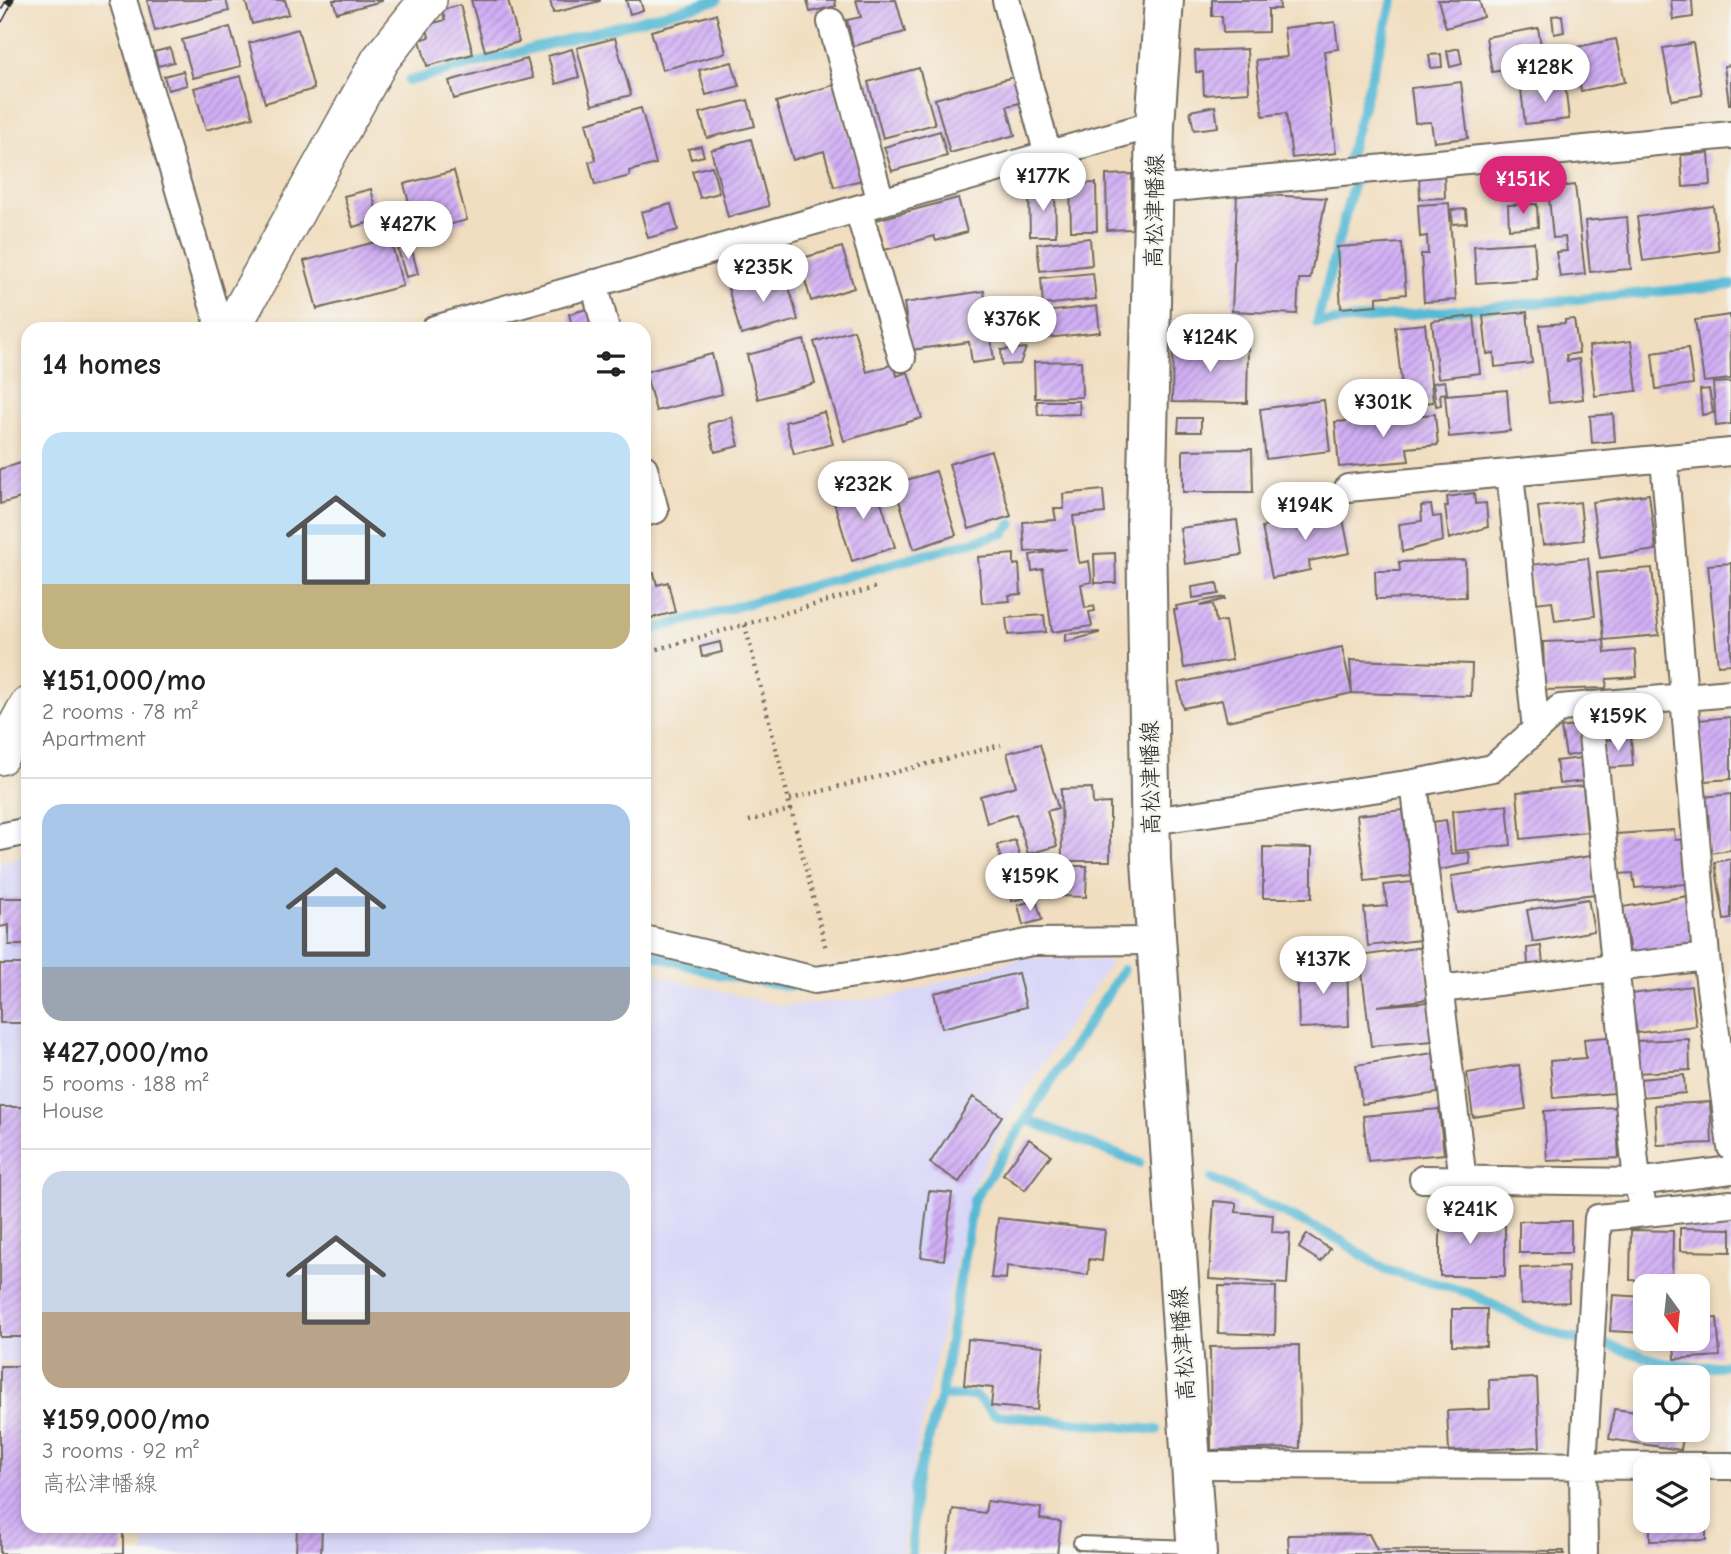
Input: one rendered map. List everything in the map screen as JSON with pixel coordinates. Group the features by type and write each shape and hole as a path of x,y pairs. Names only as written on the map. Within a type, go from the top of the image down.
{"main road":[{"name":"高松津幡線","path":"1164,0 1155,124 1146,522 1151,861 1197,1550"}],"street":[{"path":"123,0 218,322"},
{"path":"235,322 380,61 428,0"},
{"path":"1006,0 1048,155"},
{"path":"831,22 902,358"},
{"path":"460,322 1155,124"},
{"path":"1154,190 1731,135"},
{"path":"594,284 604,322"},
{"path":"1348,488 1731,452"},
{"path":"1664,459 1706,957 1731,1147"},
{"path":"1510,473 1536,730"},
{"path":"651,495 655,510 651,511"},
{"path":"1152,821 1414,783 1493,768 1560,708 1731,693"},
{"path":"1589,705 1637,1182 1645,1213"},
{"path":"0,756 21,718"},
{"path":"1414,783 1463,1180"},
{"path":"0,837 21,832"},
{"path":"651,941 815,980 903,967 1032,942 1156,941"},
{"path":"1440,989 1706,957"},
{"path":"1423,1179 1637,1182 1731,1170"},
{"path":"1584,1554 1583,1466 1598,1217 1731,1204"},
{"path":"1190,1465 1731,1466"}],"lane":[{"path":"1080,1543 1197,1550"}],"path":[{"path":"651,651 877,587"},
{"path":"745,625 833,977"},
{"path":"787,800 1001,745"},
{"path":"749,821 790,810"}],"shaded area":[{"path":"21,857 21,1363 0,1362 0,862"},
{"path":"1024,957 1111,962 1015,1105 971,1191 913,1469 902,1554 144,1554 144,1533 651,1533 651,974 780,1006 892,997"}],"building":[{"path":"147,0 226,0 229,11 155,31"},
{"path":"245,0 285,0 289,14 252,24"},
{"path":"333,0 382,0 382,1 337,13"},
{"path":"471,0 508,0 519,42 485,51"},
{"path":"550,0 600,0 600,1 553,13"},
{"path":"626,0 640,0 643,10 630,14"},
{"path":"807,0 835,0 836,6 810,12"},
{"path":"856,0 896,0 905,32 853,46 847,20 861,17"},
{"path":"1212,0 1279,0 1280,9 1268,9 1268,32 1223,33 1222,16 1212,16"},
{"path":"1438,0 1479,0 1484,17 1446,28"},
{"path":"1671,0 1692,0 1693,17 1673,20"},
{"path":"460,5 473,54 427,66 420,40 429,37 426,25 445,20 442,10"},
{"path":"716,14 726,53 662,70 651,31"},
{"path":"1562,15 1564,32 1554,34 1552,16"},
{"path":"1335,22 1338,49 1324,51 1336,153 1292,158 1286,113 1263,116 1256,60 1287,57 1284,28"},
{"path":"230,27 241,66 193,78 182,40"},
{"path":"1538,28 1544,63 1492,72 1486,37"},
{"path":"298,29 314,89 265,103 249,43"},
{"path":"615,38 631,95 592,105 577,48"},
{"path":"1616,39 1625,82 1581,91 1572,48"},
{"path":"1693,43 1702,95 1672,100 1663,48"},
{"path":"170,48 174,62 158,66 154,52"},
{"path":"1459,48 1462,64 1450,67 1447,51"},
{"path":"572,49 579,77 556,84 548,56"},
{"path":"1247,49 1249,92 1204,95 1203,72 1196,72 1195,51"},
{"path":"1441,54 1442,67 1431,68 1429,55"},
{"path":"527,59 533,78 454,99 449,81"},
{"path":"732,62 739,86 706,95 699,70"},
{"path":"1731,65 1731,104 1729,104 1724,66"},
{"path":"919,68 935,124 883,138 868,82"},
{"path":"183,71 187,85 168,90 164,76"},
{"path":"241,76 253,117 206,130 194,88"},
{"path":"1013,77 1020,103 1007,106 1015,135 950,153 935,99"},
{"path":"1461,82 1468,138 1434,142 1431,122 1415,123 1411,88"},
{"path":"1565,84 1569,119 1525,124 1521,89"},
{"path":"834,85 862,180 834,187 824,151 793,160 776,102"},
{"path":"748,100 755,126 707,138 700,113"},
{"path":"1215,106 1218,127 1194,130 1190,111"},
{"path":"641,108 656,164 629,171 630,176 595,185 589,162 596,160 586,123"},
{"path":"940,131 947,156 892,171 884,147"},
{"path":"751,139 769,206 728,217 711,150"},
{"path":"701,146 704,156 691,159 688,149"},
{"path":"1709,153 1711,185 1683,187 1681,155"},
{"path":"712,166 719,193 700,198 692,171"},
{"path":"454,171 467,220 417,233 404,184"},
{"path":"1444,172 1445,198 1420,199 1419,174"},
{"path":"1132,174 1132,229 1107,230 1106,175"},
{"path":"1096,183 1097,231 1071,231 1070,184"},
{"path":"1575,185 1585,274 1560,277 1556,252 1567,251 1565,237 1553,238 1548,188"},
{"path":"371,189 379,220 353,227 344,196"},
{"path":"1055,189 1056,236 1030,236 1029,190"},
{"path":"1237,194 1326,198 1310,279 1299,279 1297,314 1232,311"},
{"path":"958,198 967,232 936,241 934,236 885,250 876,220"},
{"path":"1449,203 1456,300 1424,302 1421,254 1428,254 1427,236 1420,237 1418,205"},
{"path":"671,204 678,230 648,238 641,212"},
{"path":"1537,204 1538,227 1509,229 1508,205"},
{"path":"1713,206 1719,251 1643,261 1637,217"},
{"path":"1466,209 1467,223 1453,224 1451,210"},
{"path":"1627,217 1631,269 1590,272 1585,221"},
{"path":"390,238 403,286 317,309 304,261"},
{"path":"1090,238 1092,265 1040,271 1037,244"},
{"path":"1534,242 1537,279 1476,283 1474,246"},
{"path":"1402,243 1406,294 1377,297 1377,305 1341,308 1337,247"},
{"path":"411,246 418,274 406,277 398,249"},
{"path":"842,247 854,288 811,301 799,259"},
{"path":"785,272 798,320 741,335 728,288"},
{"path":"1093,273 1096,299 1043,305 1041,278"},
{"path":"984,291 994,360 972,363 969,342 911,350 904,303"},
{"path":"1097,306 1100,332 1047,338 1045,312"},
{"path":"590,308 594,322 571,322 569,314"},
{"path":"1527,312 1532,363 1495,367 1494,353 1487,354 1483,316"},
{"path":"1730,315 1731,379 1704,382 1695,320"},
{"path":"1474,316 1480,373 1438,378 1432,321"},
{"path":"1574,319 1579,353 1566,355 1567,361 1579,359 1583,399 1549,403 1540,325 1565,323 1565,320"},
{"path":"1425,324 1433,402 1404,405 1395,327"},
{"path":"854,330 867,372 894,364 897,376 908,372 922,418 844,441 814,342"},
{"path":"804,340 815,383 758,399 747,355"},
{"path":"1631,341 1637,391 1595,396 1589,346"},
{"path":"1173,344 1248,345 1247,403 1172,402"},
{"path":"1026,348 1020,364 1002,365 1001,350"},
{"path":"1688,348 1693,384 1656,389 1652,353"},
{"path":"712,354 722,394 656,411 651,393 651,370"},
{"path":"1081,361 1082,397 1035,398 1034,362"},
{"path":"1445,381 1447,393 1440,394 1441,405 1436,406 1433,383"},
{"path":"1731,382 1731,424 1716,426 1713,383"},
{"path":"1709,389 1713,413 1702,415 1700,390"},
{"path":"1507,390 1510,431 1449,437 1445,395"},
{"path":"1324,400 1330,451 1266,459 1260,409"},
{"path":"1037,401 1079,401 1080,414 1038,415"},
{"path":"824,412 833,444 794,454 785,422"},
{"path":"1435,414 1438,445 1407,448 1409,461 1339,467 1335,422"},
{"path":"1613,414 1615,441 1592,443 1590,416"},
{"path":"732,417 739,446 715,452 708,424"},
{"path":"1179,418 1201,418 1201,432 1178,432"},
{"path":"1252,449 1253,492 1183,492 1183,450"},
{"path":"991,451 1011,516 969,529 949,464"},
{"path":"21,463 21,498 0,504 0,469"},
{"path":"936,471 956,535 914,549 894,484"},
{"path":"875,482 895,547 852,561 832,496"},
{"path":"1103,490 1105,513 1073,516 1079,563 1089,561 1092,582 1081,584 1085,608 1094,606 1095,611 1089,612 1092,626 1052,632 1043,569 1032,571 1030,555 1067,549 1025,552 1023,522 1056,520 1054,509 1064,509 1063,494"},
{"path":"1474,493 1475,504 1486,503 1488,527 1449,539 1445,506 1448,506 1447,497"},
{"path":"1649,494 1656,550 1600,558 1592,502"},
{"path":"1580,502 1584,540 1543,545 1538,507"},
{"path":"1431,505 1433,517 1441,516 1443,541 1402,552 1399,524 1422,521 1421,506"},
{"path":"1341,510 1350,553 1309,561 1310,570 1272,578 1262,527"},
{"path":"1237,520 1242,555 1185,564 1180,528"},
{"path":"1115,553 1116,583 1095,583 1094,554"},
{"path":"1014,554 1014,565 1019,564 1021,594 1009,595 1010,601 982,603 978,557"},
{"path":"1588,558 1595,616 1555,621 1552,601 1535,603 1530,565"},
{"path":"1465,560 1466,597 1376,599 1375,571 1400,571 1399,562"},
{"path":"1731,563 1731,664 1718,665 1708,565"},
{"path":"1652,568 1659,635 1604,640 1597,573"},
{"path":"654,573 657,585 668,582 675,612 651,618 651,574"},
{"path":"1217,583 1219,594 1193,598 1192,587"},
{"path":"1225,597 1200,606 1213,604 1216,622 1225,621 1232,660 1184,668 1174,610 1177,610 1176,606"},
{"path":"1044,615 1046,632 1008,635 1006,618"},
{"path":"1099,633 1065,642 1065,634"},
{"path":"1604,640 1605,653 1635,650 1637,677 1607,679 1606,688 1545,690 1543,642"},
{"path":"720,642 722,652 702,657 700,647"},
{"path":"1342,647 1352,693 1227,721 1222,700 1183,708 1178,683"},
{"path":"1350,660 1472,664 1471,696 1352,693"},
{"path":"1731,717 1731,779 1705,781 1699,720"},
{"path":"1579,725 1584,753 1566,756 1561,728"},
{"path":"1631,738 1633,766 1604,768 1602,740"},
{"path":"1040,744 1058,808 1047,811 1057,846 1028,854 1016,814 987,823 980,796 1016,786 1007,753"},
{"path":"1582,758 1584,781 1559,784 1556,761"},
{"path":"1583,786 1587,832 1521,839 1517,792"},
{"path":"1092,788 1093,804 1110,803 1110,861 1062,861 1061,789"},
{"path":"1731,794 1731,850 1709,853 1704,797"},
{"path":"1507,805 1511,845 1455,851 1452,811"},
{"path":"1403,810 1411,876 1365,881 1357,815"},
{"path":"1446,820 1451,854 1469,852 1470,864 1439,870 1431,822"},
{"path":"1674,830 1675,840 1694,839 1698,883 1635,888 1633,873 1619,874 1616,834"},
{"path":"1015,840 1031,896 1012,901 997,845"},
{"path":"1263,847 1312,848 1312,898 1263,898"},
{"path":"1591,856 1595,894 1457,913 1451,876"},
{"path":"1731,859 1731,919 1724,920 1715,862"},
{"path":"1060,866 1087,866 1086,897 1059,896"},
{"path":"1412,882 1419,940 1368,946 1364,908 1387,906 1384,885"},
{"path":"1688,896 1695,944 1630,954 1623,907"},
{"path":"0,898 21,898 21,945 9,945 9,925 0,927"},
{"path":"1588,899 1594,931 1533,942 1527,910"},
{"path":"1036,900 1042,920 1023,925 1018,905"},
{"path":"1541,946 1543,964 1528,966 1527,948"},
{"path":"1423,947 1430,999 1377,1006 1430,1002 1433,1041 1371,1046 1360,956"},
{"path":"0,964 21,964 21,1023 0,1023"},
{"path":"1347,964 1349,1026 1299,1028 1297,966"},
{"path":"1018,973 1026,1007 942,1028 934,993"},
{"path":"1691,986 1696,1026 1637,1033 1631,994"},
{"path":"1608,1037 1614,1093 1553,1098 1550,1061 1586,1058 1584,1039"},
{"path":"1689,1039 1690,1070 1636,1073 1636,1041"},
{"path":"1433,1053 1438,1093 1362,1104 1356,1065"},
{"path":"1519,1065 1526,1109 1473,1117 1467,1073"},
{"path":"1684,1075 1685,1093 1642,1097 1640,1079"},
{"path":"973,1097 1002,1116 959,1182 930,1163"},
{"path":"1710,1102 1712,1143 1657,1145 1655,1105"},
{"path":"0,1107 21,1107 21,1337 0,1337"},
{"path":"1616,1107 1619,1158 1547,1161 1544,1111"},
{"path":"1439,1109 1444,1154 1368,1161 1363,1116"},
{"path":"1029,1139 1051,1155 1025,1190 1003,1174"},
{"path":"929,1191 952,1193 944,1260 921,1257"},
{"path":"1214,1201 1236,1203 1236,1212 1273,1215 1272,1232 1290,1233 1287,1284 1209,1279"},
{"path":"1440,1207 1468,1208 1468,1225 1505,1225 1505,1276 1440,1276"},
{"path":"998,1218 1105,1230 1102,1261 1089,1259 1088,1275 1007,1266 1006,1279 991,1278"},
{"path":"1519,1221 1571,1221 1571,1253 1519,1253"},
{"path":"1680,1228 1731,1229 1731,1252 1680,1251"},
{"path":"1631,1230 1673,1231 1672,1274 1633,1274 1633,1280 1630,1280"},
{"path":"1307,1234 1330,1249 1321,1262 1299,1248"},
{"path":"1568,1266 1569,1302 1521,1304 1520,1268"},
{"path":"1219,1286 1276,1287 1275,1335 1218,1333"},
{"path":"1613,1295 1633,1296 1633,1332 1610,1331"},
{"path":"1452,1309 1487,1309 1486,1346 1452,1345"},
{"path":"1710,1318 1717,1318 1720,1356 1675,1359 1675,1351 1710,1351"},
{"path":"968,1339 1043,1346 1037,1410 991,1406 993,1388 964,1385"},
{"path":"1299,1345 1300,1448 1211,1450 1210,1347"},
{"path":"0,1366 21,1366 21,1533 123,1533 123,1554 0,1554"},
{"path":"1537,1378 1540,1447 1449,1451 1447,1411 1490,1409 1489,1380"},
{"path":"1614,1409 1633,1411 1633,1442 1682,1442 1681,1450 1609,1439"},
{"path":"987,1501 1041,1508 1040,1519 1061,1522 1057,1554 947,1554 953,1509 985,1513"},
{"path":"297,1533 322,1533 321,1554 296,1554"},
{"path":"1650,1533 1706,1533 1706,1540 1650,1541"},
{"path":"1369,1534 1377,1550 1564,1551 1564,1554 1289,1554 1288,1535"}],"waterway":[{"path":"409,81 717,0"},
{"path":"1348,159 1393,0"},
{"path":"1354,181 1317,323 1731,285"},
{"path":"651,630 1004,533 1012,524"},
{"path":"651,954 720,975 790,986"},
{"path":"941,1396 973,1201 1123,970"},
{"path":"1028,1120 1139,1163"},
{"path":"1212,1179 1340,1240 1385,1270 1470,1293 1530,1324 1570,1338 1607,1345 1665,1363 1703,1367 1731,1365"},
{"path":"912,1554 914,1488 941,1396 976,1396 995,1415 1157,1430"}],"railway":[{"path":"0,19 10,0"}]}
